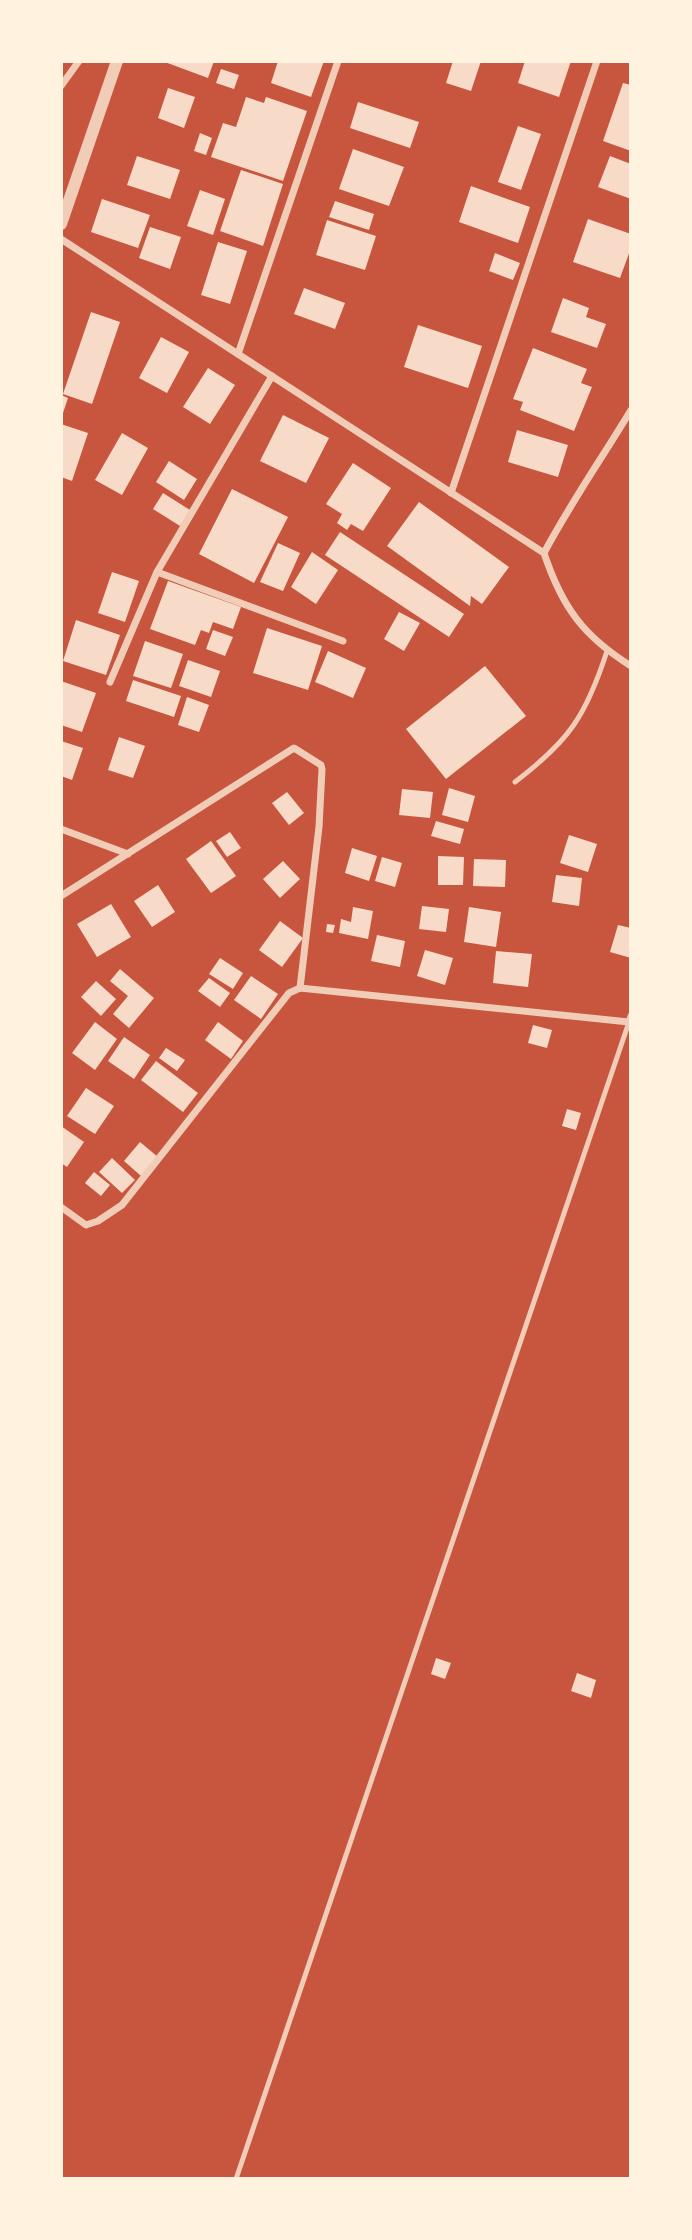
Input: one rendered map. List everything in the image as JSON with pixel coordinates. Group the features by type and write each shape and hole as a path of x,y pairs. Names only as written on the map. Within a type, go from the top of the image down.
{"street":[{"path":"61,86 79,61"},
{"path":"61,223 117,61"},
{"path":"238,354 338,61"},
{"path":"451,493 597,61"},
{"path":"61,239 544,554 556,589 581,626 607,651 631,666"},
{"path":"110,682 157,572 272,376"},
{"path":"544,554 568,508 631,410"},
{"path":"157,572 343,640"},
{"path":"61,895 293,748 321,765 319,827 300,988"},
{"path":"61,829 128,853"},
{"path":"61,1207 86,1225 98,1221 122,1205 289,993 300,988 630,1019"}],"lane":[{"path":"515,782 548,757 575,726 595,690 607,651"},
{"path":"236,2179 630,1019"}],"building":[{"path":"162,61 214,61 208,78"},
{"path":"278,61 324,61 311,97 271,83"},
{"path":"453,61 481,61 471,91 446,83"},
{"path":"525,61 571,61 559,97 518,83"},
{"path":"221,69 239,75 234,89 216,83"},
{"path":"623,83 631,85 631,151 603,141"},
{"path":"168,88 195,97 184,128 158,118"},
{"path":"246,97 264,103 266,97 307,111 283,181 211,157 223,123 236,127"},
{"path":"358,102 419,122 410,148 350,128"},
{"path":"518,126 541,134 521,190 498,182"},
{"path":"200,133 212,138 206,155 194,151"},
{"path":"353,149 404,167 389,206 339,189"},
{"path":"137,156 180,170 170,199 127,185"},
{"path":"610,156 631,164 631,199 598,187"},
{"path":"241,170 283,184 263,246 220,231"},
{"path":"471,186 530,207 518,243 459,222"},
{"path":"200,190 225,199 213,235 187,226"},
{"path":"102,199 150,215 138,248 91,232"},
{"path":"335,201 374,214 369,230 329,217"},
{"path":"588,219 631,234 631,248 620,278 573,262"},
{"path":"327,220 376,236 365,270 316,255"},
{"path":"150,227 181,237 170,269 139,258"},
{"path":"218,242 247,251 230,304 201,295"},
{"path":"495,253 520,263 513,280 489,271"},
{"path":"304,288 345,303 335,329 294,314"},
{"path":"563,298 589,308 586,317 606,324 597,348 551,332"},
{"path":"91,312 120,322 92,404 63,394"},
{"path":"418,325 482,346 468,388 404,367"},
{"path":"161,337 189,352 167,393 139,378"},
{"path":"533,348 587,369 581,383 592,387 574,431 520,410 523,402 513,399"},
{"path":"208,368 235,385 210,424 183,407"},
{"path":"61,395 68,398 62,416 61,416"},
{"path":"283,415 329,438 306,483 260,461"},
{"path":"61,424 88,433 72,481 61,477"},
{"path":"517,430 568,445 558,477 508,462"},
{"path":"122,433 148,448 122,495 95,480"},
{"path":"169,461 197,479 184,500 156,482"},
{"path":"353,463 391,488 363,531 351,524 347,530 337,523 342,514 326,504"},
{"path":"232,489 288,517 254,583 199,554"},
{"path":"163,493 190,510 180,526 153,509"},
{"path":"419,502 509,567 482,604 471,596 470,606 387,546"},
{"path":"340,532 464,614 449,637 325,555"},
{"path":"278,543 300,553 283,591 260,582"},
{"path":"312,552 338,570 316,604 291,587"},
{"path":"112,572 139,581 125,622 98,613"},
{"path":"168,581 241,607 233,629 213,622 209,633 201,630 195,645 150,629"},
{"path":"399,612 420,623 404,651 384,639"},
{"path":"76,620 120,635 106,675 63,661"},
{"path":"267,628 322,646 308,690 253,673"},
{"path":"213,630 233,637 225,656 206,649"},
{"path":"145,641 183,654 171,688 133,676"},
{"path":"328,651 366,668 353,698 315,682"},
{"path":"188,660 220,671 211,697 179,686"},
{"path":"485,666 526,716 446,779 406,729"},
{"path":"133,680 181,696 174,717 126,701"},
{"path":"61,681 96,693 82,732 61,725"},
{"path":"187,697 209,705 199,732 178,725"},
{"path":"119,737 145,746 133,778 108,770"},
{"path":"61,741 83,748 72,780 61,776"},
{"path":"449,788 475,796 468,822 442,815"},
{"path":"402,789 433,792 430,818 399,815"},
{"path":"287,792 304,813 289,825 272,803"},
{"path":"436,821 464,829 460,844 431,836"},
{"path":"230,832 241,848 227,857 216,841"},
{"path":"569,835 597,844 588,872 560,863"},
{"path":"211,841 236,876 211,893 186,859"},
{"path":"352,848 377,856 369,881 345,873"},
{"path":"438,856 464,857 463,885 438,885"},
{"path":"382,857 402,863 395,887 375,881"},
{"path":"474,859 506,860 505,887 473,886"},
{"path":"283,861 300,879 280,898 263,879"},
{"path":"556,875 582,878 579,906 552,902"},
{"path":"158,885 175,912 152,927 134,901"},
{"path":"111,904 131,937 97,957 77,924"},
{"path":"422,906 449,909 446,932 419,929"},
{"path":"353,907 373,911 368,939 339,933 341,919 351,922"},
{"path":"469,907 501,912 496,947 464,942"},
{"path":"280,921 303,938 282,967 259,950"},
{"path":"327,924 335,925 333,933 326,932"},
{"path":"618,925 631,928 631,958 610,952"},
{"path":"377,935 405,941 400,967 371,961"},
{"path":"425,950 453,958 445,985 417,976"},
{"path":"496,951 532,954 528,987 493,983"},
{"path":"220,958 243,973 233,989 209,974"},
{"path":"120,969 154,998 129,1028 113,1014 128,996 110,981"},
{"path":"251,976 278,994 261,1019 234,1000"},
{"path":"209,978 230,993 220,1007 198,991"},
{"path":"96,981 116,999 101,1016 81,997"},
{"path":"95,1022 117,1039 95,1070 72,1053"},
{"path":"218,1022 243,1041 231,1059 205,1040"},
{"path":"533,1025 552,1030 547,1048 528,1043"},
{"path":"124,1037 150,1055 134,1079 108,1061"},
{"path":"166,1048 185,1060 177,1071 159,1058"},
{"path":"156,1061 198,1093 183,1112 141,1080"},
{"path":"86,1088 114,1106 95,1134 67,1116"},
{"path":"567,1109 581,1113 576,1130 562,1126"},
{"path":"61,1126 84,1142 67,1167 61,1163"},
{"path":"140,1142 158,1157 141,1176 124,1161"},
{"path":"112,1158 135,1180 122,1193 99,1172"},
{"path":"94,1172 110,1185 101,1196 85,1183"},
{"path":"436,1658 451,1663 445,1679 431,1674"},
{"path":"577,1673 596,1680 591,1698 571,1691"}]}
